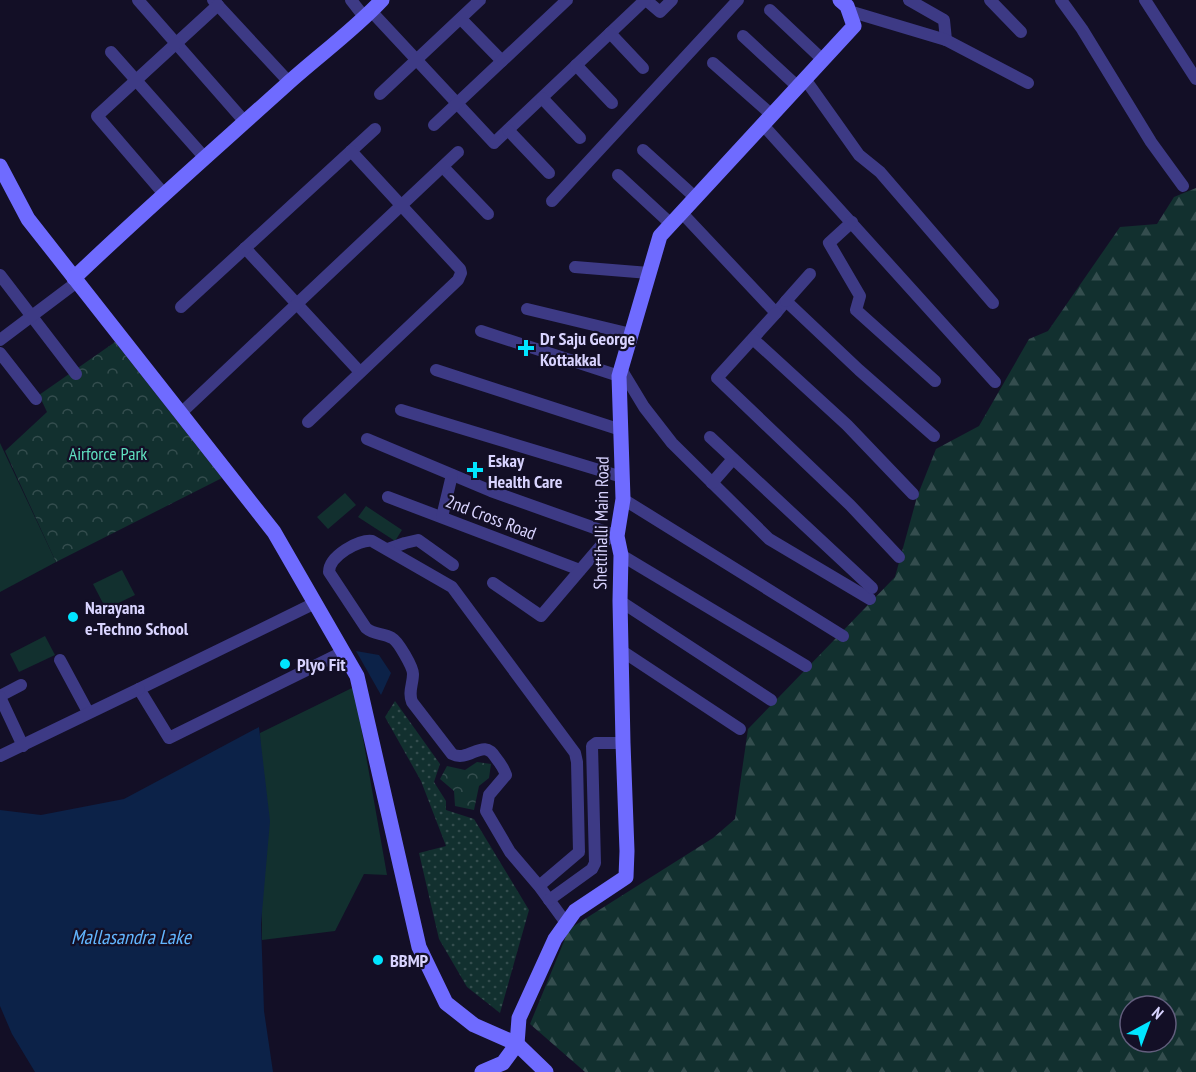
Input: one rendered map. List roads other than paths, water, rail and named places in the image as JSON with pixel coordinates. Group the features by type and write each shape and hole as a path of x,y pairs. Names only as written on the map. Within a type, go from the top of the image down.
{"street":[{"path":"138,0 244,122"},
{"path":"351,0 373,10 494,143 645,0 660,12 672,0"},
{"path":"380,94 480,0"},
{"path":"434,125 567,0"},
{"path":"552,201 738,0"},
{"path":"909,0 944,20 946,40"},
{"path":"990,0 1021,32"},
{"path":"1061,0 1082,29 1151,142 1183,186"},
{"path":"1145,0 1196,79"},
{"path":"164,194 97,116 176,43 215,3 289,82"},
{"path":"845,6 946,40 1028,83"},
{"name":"Shettihalli Main Road","path":"517,1044 519,1017 555,939 576,911 626,877 621,555 614,535 623,499 620,372 660,236 854,26 845,6"},
{"path":"0,340 76,280 164,194 373,10"},
{"path":"770,10 823,60"},
{"path":"461,19 502,61"},
{"path":"610,33 643,68"},
{"path":"743,36 802,83 859,155 880,172 993,303"},
{"path":"111,52 205,158"},
{"path":"713,63 768,120 852,222 995,382"},
{"path":"576,65 612,103"},
{"path":"542,98 580,138"},
{"path":"181,308 375,129"},
{"path":"508,130 549,173"},
{"path":"643,150 696,198"},
{"path":"308,422 458,280 461,273 460,269 351,151"},
{"path":"181,413 458,152"},
{"path":"0,166 28,219 274,532 357,676 419,948 446,1003 474,1025 517,1044 544,1071"},
{"path":"443,167 488,214"},
{"path":"618,175 677,219 776,313"},
{"path":"852,222 829,243 860,296 856,310 935,381"},
{"path":"245,248 360,372"},
{"path":"574,267 650,273"},
{"path":"810,274 717,378 850,505 899,556"},
{"path":"0,275 76,374"},
{"path":"786,301 934,436"},
{"path":"527,309 631,334"},
{"path":"481,331 620,372 672,443 769,538 871,593 710,437"},
{"path":"753,339 847,426 913,494"},
{"path":"0,353 36,399"},
{"path":"436,370 621,430"},
{"path":"401,410 622,477"},
{"path":"367,439 491,491 614,535 580,570 541,616 492,583"},
{"path":"712,483 733,459"},
{"path":"442,517 452,475"},
{"name":"2nd Cross Road","path":"388,497 580,570"},
{"path":"623,499 843,636"},
{"path":"539,886 579,852 575,753 452,587 388,549 372,541 362,540 336,556 329,567 329,572 366,628 372,633 392,638 399,644 413,669 410,693 412,702 452,754 465,756 487,748 492,751 506,775 492,789 486,804 486,811 510,852 566,923"},
{"path":"388,549 418,540 453,565"},
{"path":"621,555 806,666"},
{"path":"620,601 771,700"},
{"path":"0,756 315,603"},
{"path":"622,651 740,729"},
{"path":"140,689 169,738 343,652"},
{"path":"60,660 88,712"},
{"path":"21,685 0,697 23,746"},
{"path":"549,900 592,869 595,862 592,746 596,742 623,743"},
{"path":"482,1072 503,1063 517,1044"}],"water":[{"path":"356,651 379,655 391,673 381,695"},
{"name":"Mallasandra Lake","path":"259,727 270,821 261,924 264,1011 273,1072 35,1072 12,1034 0,1006 0,810 41,815 124,799"}],"place":[{"name":"Dr Saju George Kottakkal","path":"526,348"},
{"name":"Eskay Health Care","path":"475,470"},
{"name":"Narayana e-Techno School","path":"73,617"},
{"name":"Plyo Fit","path":"285,664"},
{"name":"BBMP","path":"378,960"}],"park label":[{"name":"Airforce Park","path":"108,453"}]}
